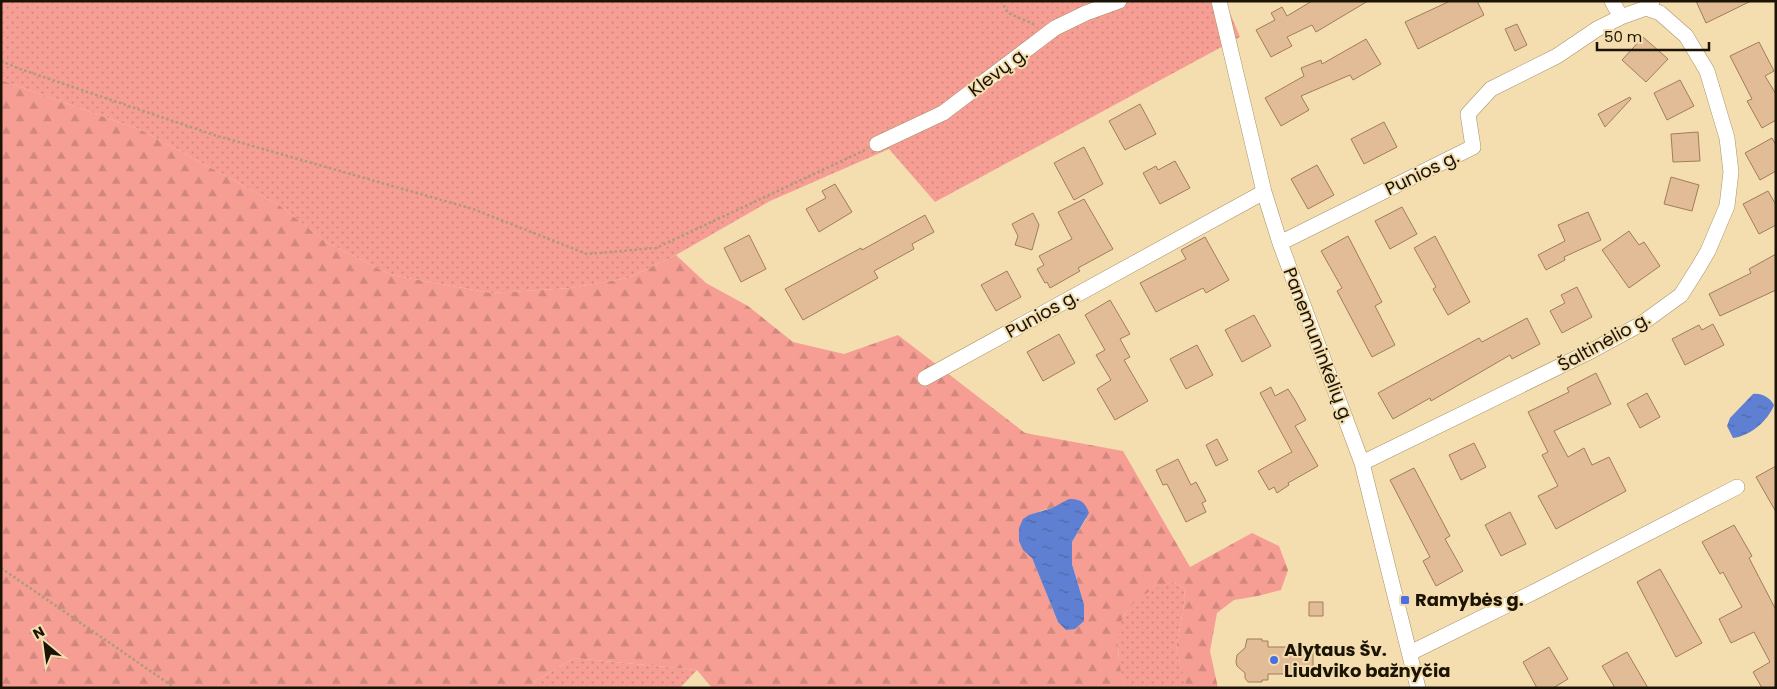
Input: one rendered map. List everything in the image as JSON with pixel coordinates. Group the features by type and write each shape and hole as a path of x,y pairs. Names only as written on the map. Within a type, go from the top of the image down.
{"street":[{"name":"Klevų g.","path":"878,144 943,113 1055,28 1086,13 1118,1"},
{"name":"Panemuninkėlių g.","path":"1220,1 1264,192 1280,243 1362,463 1418,688"},
{"path":"1612,1 1620,18"},
{"name":"Punios g.","path":"1280,243 1473,147 1468,114 1491,89 1557,56 1597,30 1649,5"},
{"name":"Šaltinėlio g.","path":"1362,463 1582,356 1641,324 1681,294 1690,281 1708,251 1727,206 1731,172 1727,138 1708,71 1686,36 1649,5"},
{"name":"Punios g.","path":"925,378 1264,192"},
{"path":"1410,653 1737,488"}],"path":[{"path":"1001,1 1008,12 1042,28 1055,28"},
{"path":"1,61 214,135 473,209 587,254 656,248 878,144"},
{"path":"1,568 175,688"}],"green space":[{"path":"1,1 1225,1 1240,37 935,202 889,149 770,201 676,255 628,278 571,288 491,293 391,275 326,242 279,205 141,130 1,80"},
{"path":"1,80 141,130 279,205 326,242 391,275 491,293 571,288 628,278 676,255 706,283 748,306 793,342 844,354 898,335 1025,433 1123,451 1190,567 1252,533 1279,546 1288,570 1281,590 1234,600 1217,613 1210,651 1218,688 1188,688 1186,684 1176,649 1185,599 1184,588 1173,582 1154,589 1139,598 1128,609 1122,621 1118,635 1118,651 1125,688 712,688 697,670 574,658 535,681 531,688 1,688","holes":["1069,500 1086,519 1072,542 1072,564 1084,604 1058,622 1032,558 1040,511"]},
{"path":"1173,582 1184,588 1185,599 1176,649 1188,688 1125,688 1119,666 1117,628 1131,604 1153,588"},
{"path":"574,658 697,670 680,688 531,688 535,681"}],"water":[{"path":"1753,394 1765,396 1774,405 1758,427 1746,434 1733,438 1727,426 1730,418"},
{"path":"1069,499 1082,502 1089,513 1072,542 1072,564 1084,604 1084,621 1075,629 1066,630 1058,622 1032,558 1023,550 1019,541 1019,528 1023,519 1029,515 1052,508"}],"building":[{"path":"1312,1 1368,1 1316,32 1312,25 1287,37 1292,46 1271,57 1256,30 1275,20 1271,13 1282,7 1287,16"},
{"path":"1450,1 1477,1 1484,15 1418,49 1405,22"},
{"path":"1696,1 1751,1 1706,23"},
{"path":"1517,24 1527,45 1515,51 1505,29"},
{"path":"1643,37 1668,59 1646,82 1622,60"},
{"path":"1366,39 1381,64 1353,80 1350,75 1301,96 1309,110 1281,126 1265,98 1304,76 1301,68 1321,60 1322,64"},
{"path":"1759,42 1774,71 1765,76 1776,94 1776,120 1762,128 1747,101 1752,99 1730,56"},
{"path":"1680,80 1694,106 1667,120 1654,93"},
{"path":"1630,97 1631,99 1605,127 1598,114"},
{"path":"1140,104 1156,134 1125,150 1109,121"},
{"path":"1384,122 1397,147 1364,164 1351,139"},
{"path":"1698,132 1700,161 1673,162 1671,134"},
{"path":"1772,138 1776,145 1776,171 1760,180 1745,153"},
{"path":"1084,147 1103,184 1074,200 1054,163"},
{"path":"1175,161 1190,188 1160,204 1143,173 1156,166 1158,170"},
{"path":"1317,165 1334,195 1308,209 1291,179"},
{"path":"1671,177 1699,185 1692,211 1664,204"},
{"path":"835,184 852,212 819,232 806,209 826,198 822,191"},
{"path":"1768,191 1776,205 1776,225 1759,234 1743,204"},
{"path":"1084,199 1113,249 1078,268 1080,271 1050,288 1037,269 1044,265 1039,256 1072,239 1058,212"},
{"path":"1402,207 1417,234 1390,249 1375,221"},
{"path":"1588,212 1601,240 1564,257 1565,260 1546,270 1538,255 1565,241 1558,225"},
{"path":"1033,213 1039,225 1032,250 1015,245 1018,236 1012,224"},
{"path":"925,215 934,232 912,244 914,249 874,271 878,278 803,320 785,289 861,248 862,250"},
{"path":"1629,231 1639,245 1644,242 1660,266 1629,288 1602,250"},
{"path":"749,235 766,269 741,282 724,248"},
{"path":"1348,236 1382,302 1375,306 1395,345 1372,357 1337,291 1342,288 1321,251"},
{"path":"1435,236 1470,302 1448,315 1433,289 1436,287 1414,248"},
{"path":"1205,237 1229,280 1206,293 1203,288 1156,312 1140,283 1186,259 1181,250"},
{"path":"1776,254 1776,290 1720,316 1709,294 1751,273 1749,269"},
{"path":"1007,271 1021,297 996,311 981,285"},
{"path":"1577,287 1592,317 1562,333 1550,311 1565,303 1561,295"},
{"path":"1110,300 1130,334 1120,339 1130,357 1124,360 1148,401 1115,420 1097,389 1111,380 1096,355 1105,350 1085,315"},
{"path":"1254,315 1271,346 1242,362 1225,330"},
{"path":"1527,318 1540,344 1512,359 1510,355 1431,401 1430,398 1393,419 1378,393 1479,338 1482,342"},
{"path":"1713,324 1724,345 1685,365 1672,339 1699,325 1702,330"},
{"path":"1059,334 1075,363 1043,381 1027,352"},
{"path":"1197,345 1213,375 1186,389 1170,359"},
{"path":"1596,373 1611,404 1554,431 1568,457 1584,448 1592,465 1609,457 1626,491 1556,529 1538,496 1558,486 1542,455 1548,452 1528,412 1569,392 1567,388"},
{"path":"1271,387 1275,396 1288,389 1295,400 1306,420 1295,426 1318,466 1288,483 1289,485 1277,493 1274,487 1269,490 1258,471 1292,452 1260,393"},
{"path":"1647,393 1660,417 1640,428 1627,404"},
{"path":"1217,439 1228,460 1216,466 1206,445"},
{"path":"1474,443 1486,467 1461,480 1449,455"},
{"path":"1178,459 1191,485 1196,482 1206,501 1202,503 1206,512 1186,522 1167,484 1163,485 1156,470"},
{"path":"1776,466 1776,512 1756,477"},
{"path":"1414,468 1450,536 1445,539 1463,571 1436,586 1423,561 1430,557 1390,480"},
{"path":"1510,512 1526,544 1501,556 1485,525"},
{"path":"1734,525 1752,556 1749,558 1776,610 1776,688 1762,688 1753,672 1770,662 1754,632 1731,643 1719,619 1742,607 1723,572 1720,574 1702,542"},
{"path":"1660,569 1702,643 1676,657 1637,582"},
{"path":"1309,602 1323,602 1323,616 1309,616"},
{"name":"Alytaus Šv. Liudviko bažnyčia","path":"1247,639 1268,641 1268,647 1313,647 1313,674 1268,674 1268,680 1248,682 1245,678 1245,673 1237,666 1236,662 1237,655 1245,648"},
{"path":"1549,647 1568,679 1553,688 1537,688 1523,662"},
{"path":"1627,652 1648,688 1615,688 1602,666"}],"place":[{"name":"Ramybės g.","path":"1405,600"},
{"name":"Alytaus Šv. Liudviko bažnyčia","path":"1274,660"}]}
